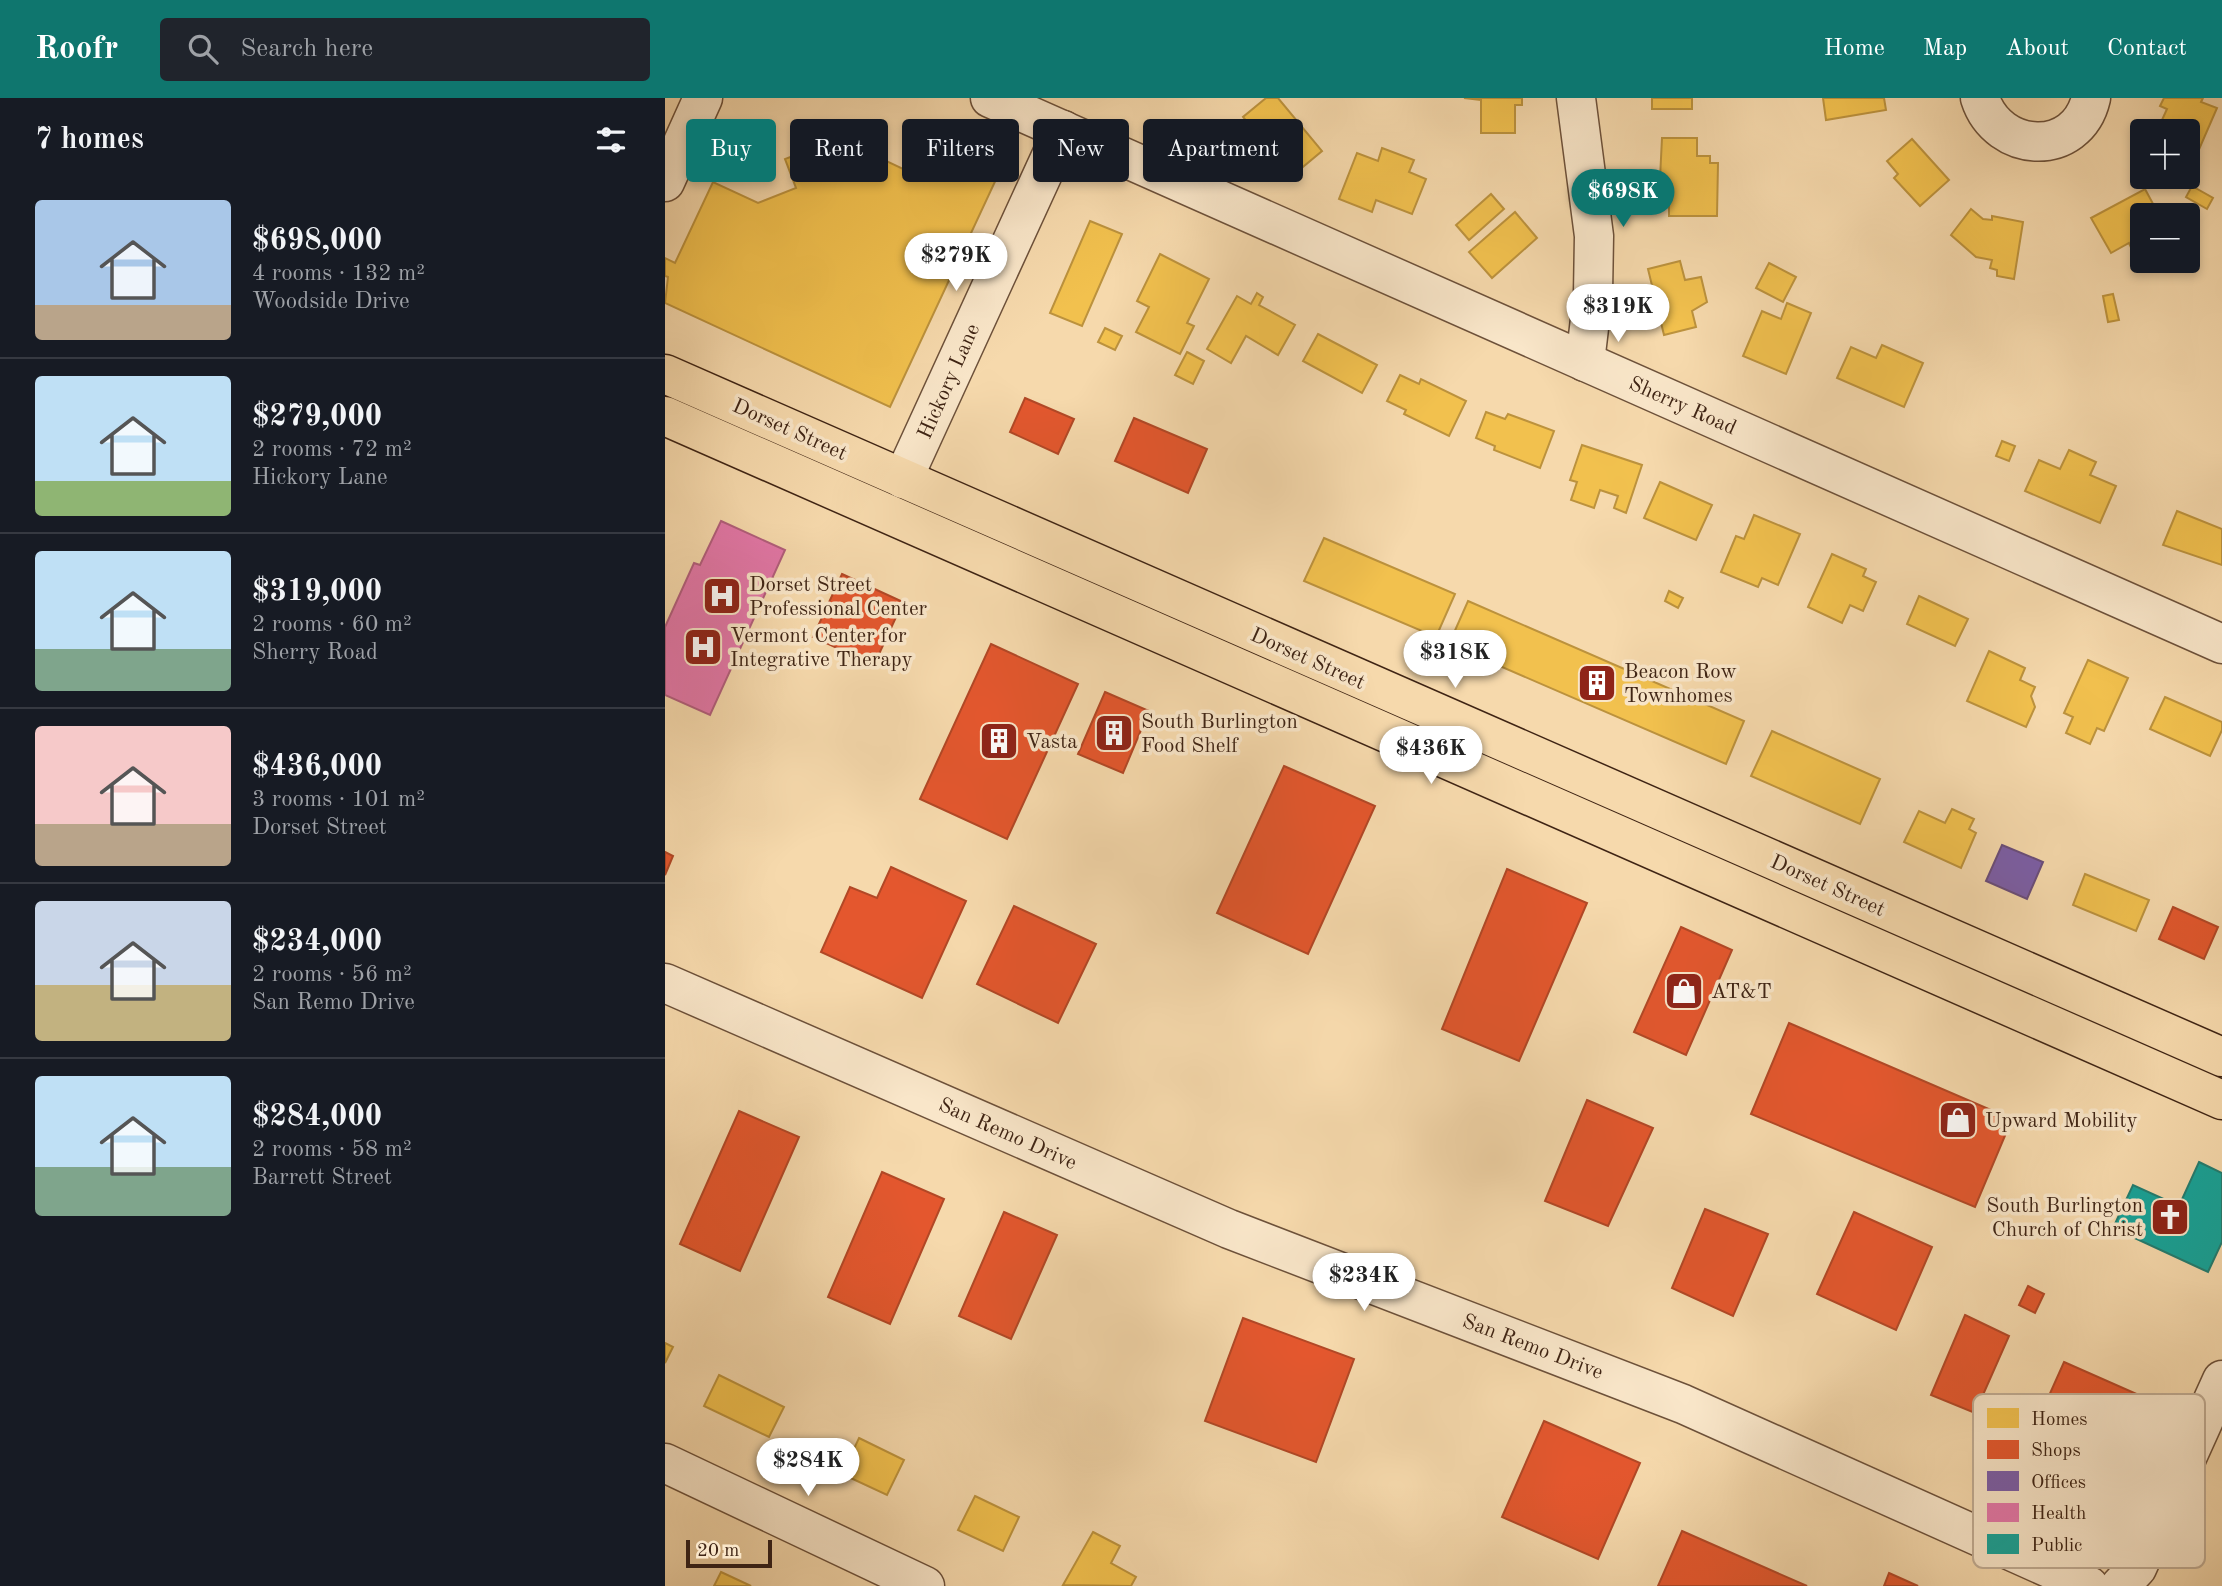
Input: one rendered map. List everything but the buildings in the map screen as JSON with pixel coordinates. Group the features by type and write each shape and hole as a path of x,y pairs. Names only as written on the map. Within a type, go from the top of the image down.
{"main road":[{"name":"Dorset Street","path":"665,374 2222,1057"},
{"name":"Dorset Street","path":"665,416 2220,1092"}],"street":[{"path":"665,182 703,98"},
{"name":"Sherry Road","path":"990,98 1036,119"},
{"path":"1576,98 1594,236 1592,307 1585,362"},
{"path":"1980,98 1986,113 2003,132 2028,142 2042,142 2067,133 2077,125 2091,98"},
{"name":"Sherry Road","path":"1129,160 2222,645"},
{"name":"Hickory Lane","path":"903,480 1040,182"},
{"name":"San Remo Drive","path":"665,983 1229,1229 1683,1404 1973,1534"},
{"path":"2205,1418 2222,1380"},
{"path":"665,1463 925,1586"},
{"name":"San Remo Drive","path":"2049,1568 2089,1586"},
{"path":"2120,1586 2137,1568"}],"place":[{"name":"Dorset Street Professional Center","path":"722,596"},
{"name":"Vermont Center for Integrative Therapy","path":"703,647"},
{"name":"Beacon Row Townhomes","path":"1597,683"},
{"name":"South Burlington Food Shelf","path":"1114,733"},
{"name":"Vasta","path":"999,741"},
{"name":"AT&T","path":"1684,991"},
{"name":"Upward Mobility","path":"1958,1120"},
{"name":"South Burlington Church of Christ","path":"2170,1217"}]}
